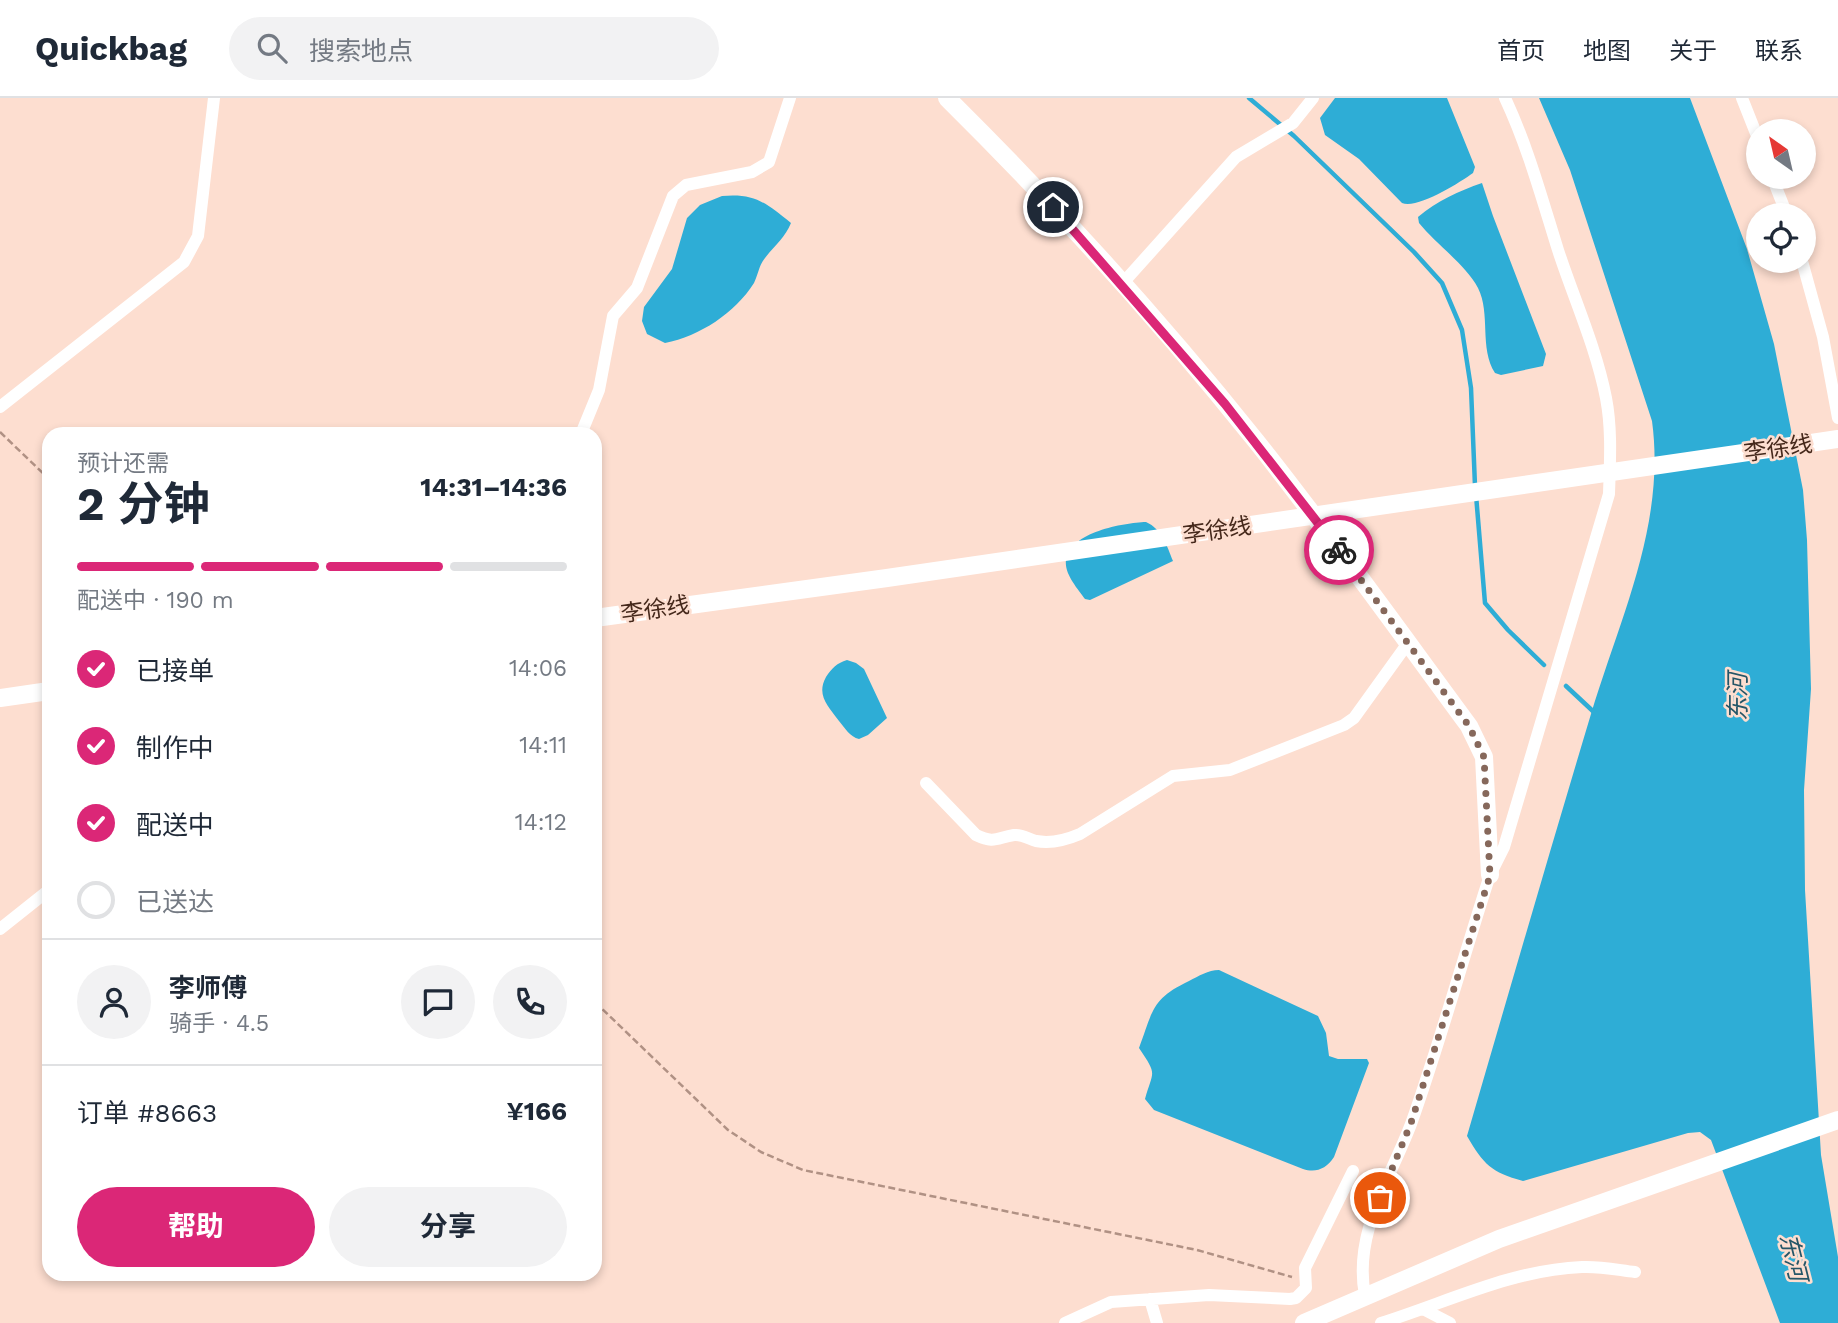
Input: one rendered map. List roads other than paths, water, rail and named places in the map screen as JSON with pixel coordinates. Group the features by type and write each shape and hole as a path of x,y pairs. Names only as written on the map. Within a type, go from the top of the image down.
{"main road":[{"path":"947,98 1005,156 1122,284 1256,441 1469,726 1484,757 1490,876"},
{"name":"李徐线","path":"602,617 1838,439"},
{"path":"0,698 42,692"},
{"path":"1304,1323 1499,1239 1838,1120"}],"street":[{"path":"0,407 174,271 190,255 198,236 214,98"},
{"path":"584,427 600,390 613,316 637,288 673,196 686,185 752,172 769,162 790,98"},
{"path":"1122,284 1236,157 1293,123 1313,98"},
{"path":"1365,1295 1361,1261 1366,1236 1411,1123 1490,876 1504,847 1609,494 1610,451 1606,400 1594,350 1560,255 1526,146 1506,98"},
{"path":"1742,98 1750,119"},
{"path":"1805,273 1823,337 1838,418"},
{"path":"926,783 976,835 985,839 998,840 1018,835 1037,842 1064,841 1080,834 1173,776 1230,770 1345,725 1354,718 1408,643"},
{"path":"0,929 42,896"},
{"path":"1065,1323 1111,1302 1209,1295 1296,1298 1306,1288 1305,1268 1353,1171"},
{"path":"1381,1323 1485,1285 1533,1273 1585,1266 1635,1272"},
{"path":"1150,1300 1157,1323"},
{"path":"1423,1309 1450,1323"}],"water":[{"path":"1335,98 1447,98 1475,167 1473,173 1428,199 1402,203 1359,159 1325,135 1320,118"},
{"name":"东河","path":"1539,98 1690,98 1746,246 1746,273 1754,273 1774,344 1803,490 1807,540 1811,689 1804,790 1805,890 1821,1155 1838,1257 1838,1323 1780,1323 1711,1140 1700,1132 1688,1133 1523,1181 1489,1166 1467,1136 1591,714 1638,570 1652,497 1655,459 1652,421 1570,170"},
{"path":"1482,183 1546,354 1543,366 1501,375 1495,373 1487,353 1484,309 1478,288 1466,271 1419,223 1418,217 1448,197"},
{"path":"722,196 743,196 760,201 791,223 783,238 763,261 754,283 737,304 704,329 665,343 647,334 642,321 644,307 672,269 687,218 700,205"},
{"path":"1146,522 1160,533 1173,561 1090,600 1085,599 1067,571 1066,560 1070,550 1077,542 1099,531 1124,524"},
{"path":"847,660 864,669 887,718 868,735 859,739 846,729 827,705 822,689 826,677 835,666"},
{"path":"1219,970 1318,1016 1326,1033 1329,1056 1338,1059 1367,1059 1369,1063 1334,1157 1324,1167 1316,1170 1303,1169 1154,1110 1145,1099 1152,1073 1139,1048 1155,1007 1177,988 1211,971"}],"waterway":[{"path":"1249,98 1294,136 1414,252 1442,283 1462,330 1471,388 1475,486"},
{"path":"1476,495 1485,603 1544,665"},
{"path":"1566,686 1596,714"}]}
